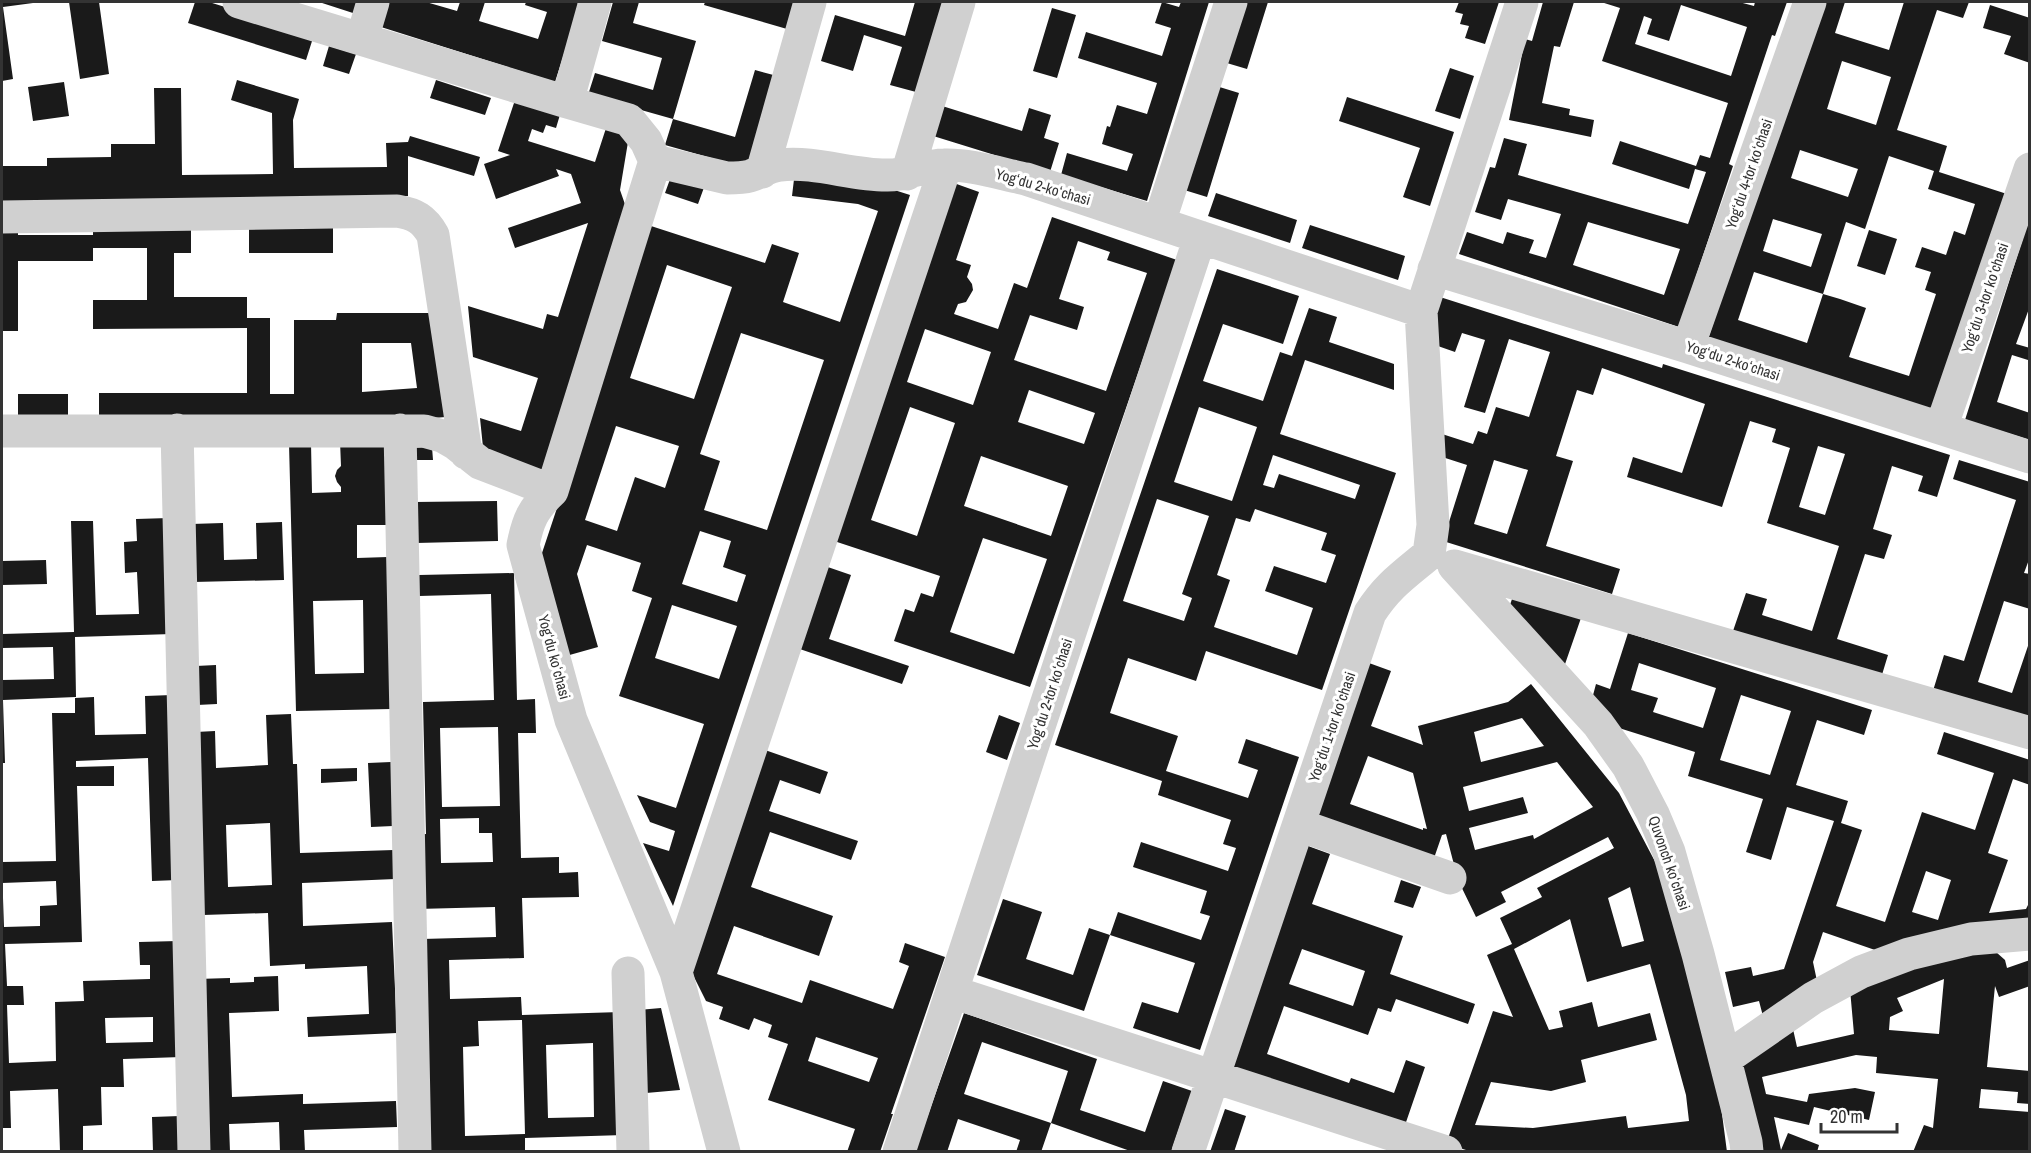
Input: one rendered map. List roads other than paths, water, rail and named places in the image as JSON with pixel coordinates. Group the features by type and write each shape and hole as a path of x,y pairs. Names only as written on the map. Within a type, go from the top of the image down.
{"street":[{"path":"238,2 629,120 646,141 655,161"},
{"path":"362,39 373,2"},
{"path":"567,102 595,2"},
{"path":"762,171 810,2"},
{"path":"907,174 959,2"},
{"path":"1159,223 1231,2"},
{"path":"1522,2 1421,311 1432,525 1442,560 2030,733"},
{"name":"Yogʻdu 4-tor koʻchasi","path":"1688,346 1810,2"},
{"name":"Yogʻdu 2-koʻchasi","path":"655,161 727,178 749,176 771,167 790,165 886,175 907,174 927,167 946,165 1026,179 1421,311"},
{"name":"Yogʻdu koʻchasi","path":"655,161 552,491 537,505 527,523 523,545 571,720 676,972 724,1152"},
{"path":"676,972 946,165"},
{"name":"Yogʻdu 3-tor koʻchasi","path":"1941,428 2030,169"},
{"path":"2,217 397,211 415,214 427,223 433,235 466,453"},
{"name":"Yogʻdu 2-tor koʻchasi","path":"899,1152 1200,237"},
{"name":"Yogʻdu 2-koʻchasi","path":"1434,269 1688,346 2030,457"},
{"path":"177,430 194,1152"},
{"path":"400,430 414,1152"},
{"path":"2,431 424,431 442,436 456,444 480,463 552,491"},
{"name":"Yogʻdu 1-tor koʻchasi","path":"1188,1152 1370,613 1394,581 1442,560"},
{"name":"Quvonch koʻchasi","path":"1442,560 1598,724 1628,766 1653,813 1669,852 1725,1059 1747,1152"},
{"path":"1299,825 1450,878"},
{"path":"1725,1059 1813,998 1862,972 1909,954 1971,939 2030,934"},
{"path":"628,973 633,1152"},
{"path":"952,993 1446,1152"}]}
